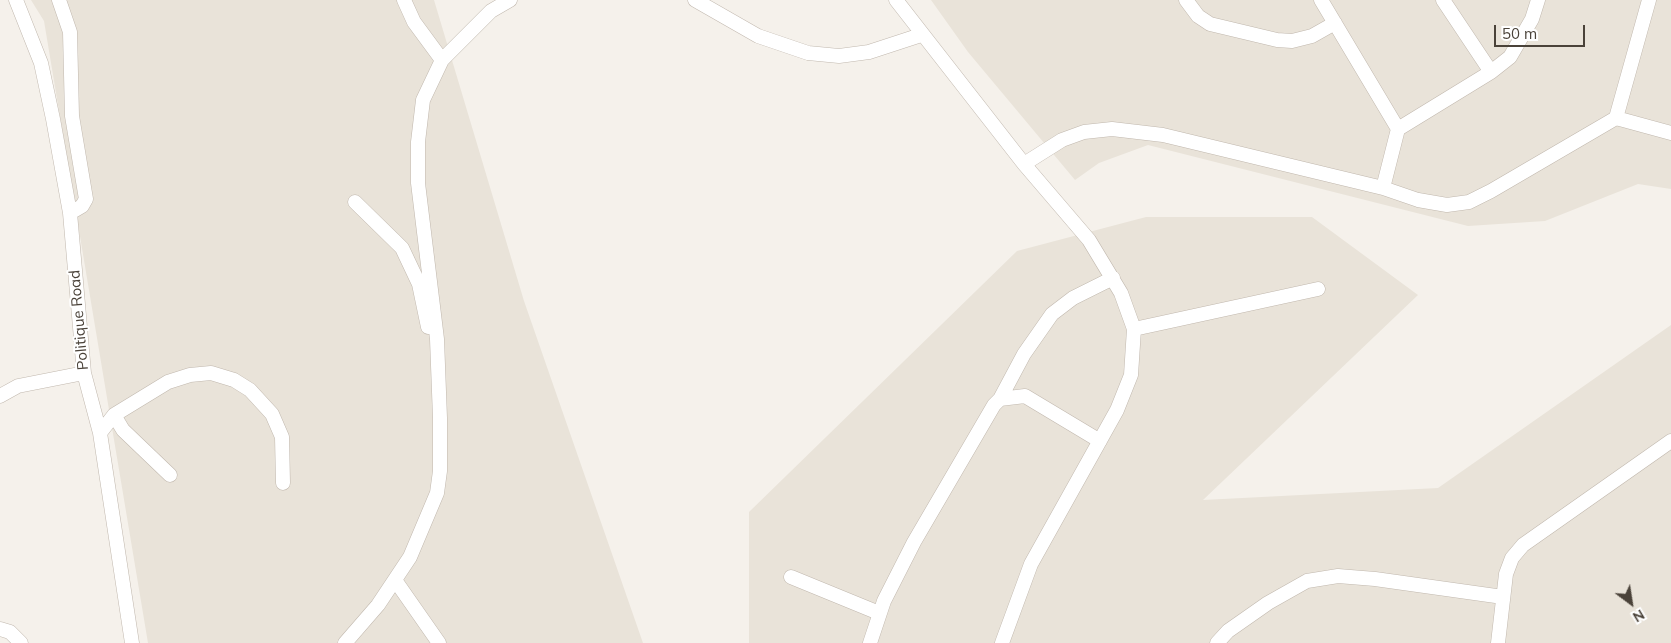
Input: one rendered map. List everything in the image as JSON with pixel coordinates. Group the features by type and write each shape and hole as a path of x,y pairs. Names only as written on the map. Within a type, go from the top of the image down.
{"street":[{"name":"Politique Road","path":"16,0 41,63 54,119 70,213 84,373 100,432 132,643"},
{"path":"59,0 70,32 72,116 86,199 82,206 70,213"},
{"path":"404,0 414,22 442,60"},
{"path":"345,643 378,605 410,557 437,493 440,471 438,339 419,190 418,142 424,100 442,60 491,11 510,0"},
{"path":"695,0 758,36 808,53 839,56 869,52 921,35"},
{"path":"896,0 921,35 1024,164 1089,240 1113,278 1127,307 1134,329 1131,375 1117,410 1031,564 1008,622 1002,643"},
{"path":"1186,0 1198,16 1210,24 1278,40 1292,41 1312,36 1335,23"},
{"path":"1321,0 1398,129"},
{"path":"1443,0 1490,72"},
{"path":"1383,188 1398,129 1490,72 1510,57 1532,20 1538,0"},
{"path":"1024,164 1062,140 1084,132 1112,129 1163,135 1383,188 1418,200 1447,205 1469,202 1492,191 1616,118 1649,0"},
{"path":"1616,118 1671,133"},
{"path":"355,202 402,248 419,284 426,323 430,332 438,339"},
{"path":"870,643 879,613 914,542 994,405 1000,399 1024,354 1052,314 1074,298 1113,278"},
{"path":"1134,329 1318,289"},
{"path":"0,396 18,386 84,373"},
{"path":"100,432 114,415 168,382 190,375 212,373 234,380 250,390 264,404 278,425 282,436 283,483"},
{"path":"1000,399 1025,396 1100,441"},
{"path":"114,415 123,430 170,475"},
{"path":"1498,643 1506,574 1512,558 1523,545 1671,441"},
{"path":"1217,643 1228,631 1268,602 1307,581 1338,576 1374,578 1503,597"},
{"path":"791,577 879,613"},
{"path":"395,580 439,643"},
{"path":"0,629 16,636 21,643"}],"shaded area":[{"path":"31,0 434,0 524,301 643,643 148,643 44,21"},
{"path":"931,0 1671,0 1671,189 1638,184 1545,221 1468,226 1148,145 1099,163 1075,180 968,52"},
{"path":"1146,217 1312,217 1418,295 1203,500 1438,488 1671,325 1671,643 749,643 749,512 1017,251"}]}
